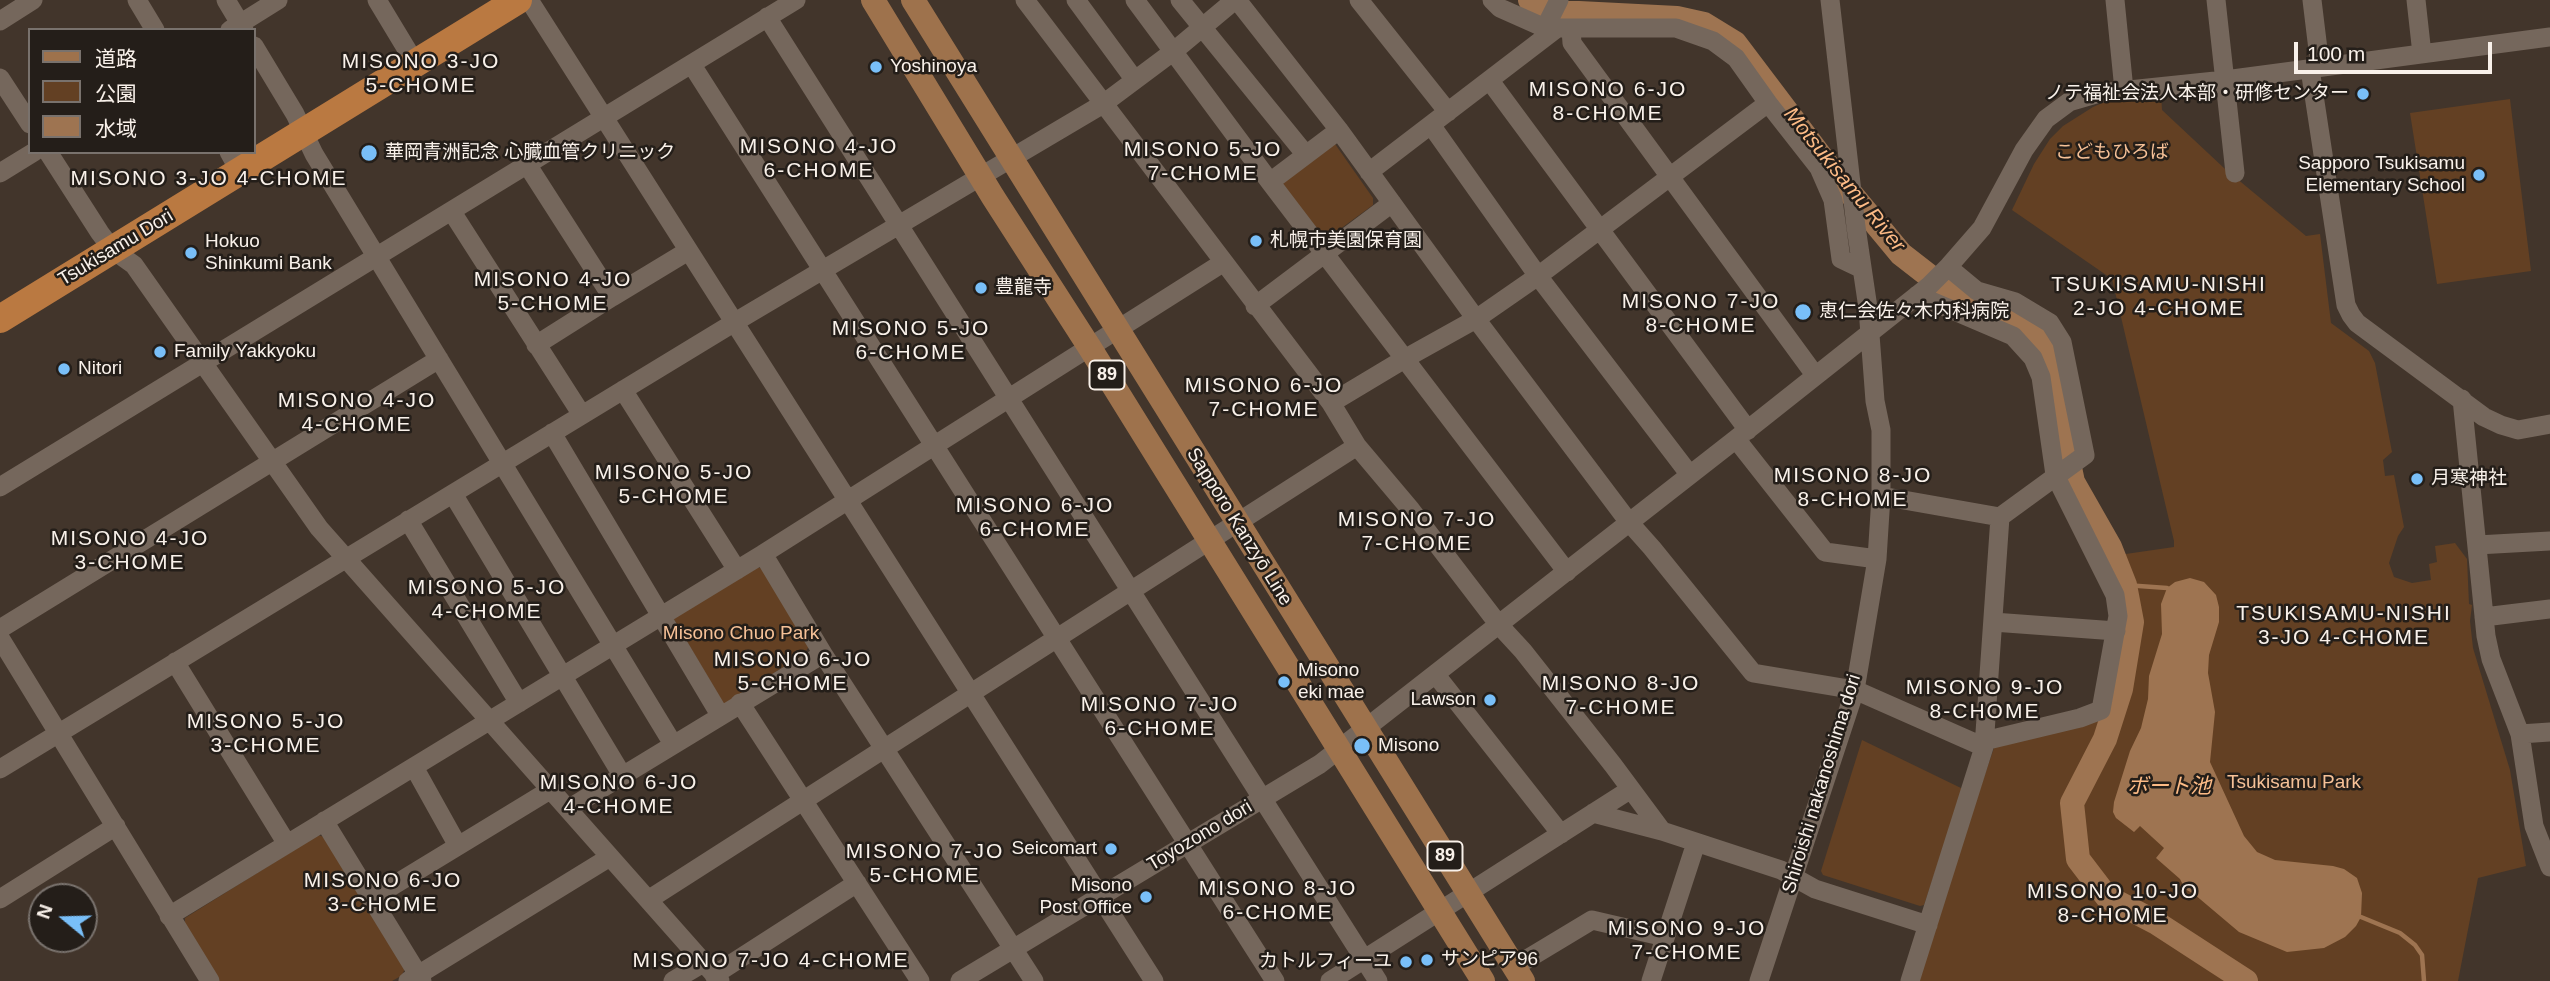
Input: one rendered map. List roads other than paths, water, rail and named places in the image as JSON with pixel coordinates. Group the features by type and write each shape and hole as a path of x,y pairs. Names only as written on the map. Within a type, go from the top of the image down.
{"highway":[{"name":"Tsukisamu Dori","path":"256,153 304,132 518,0"},
{"name":"Tsukisamu Dori","path":"0,319 113,250 234,162 253,154"}],"main road":[{"name":"Sapporo Kanzyō Line","path":"873,0 1483,981"},
{"name":"Sapporo Kanzyō Line","path":"913,0 1518,974"}],"street":[{"path":"0,21 33,0"},
{"path":"137,0 154,28"},
{"path":"226,0 238,28 278,0"},
{"path":"377,0 415,63"},
{"path":"528,0 1154,981"},
{"path":"0,487 796,0"},
{"path":"1025,0 1331,403 1357,446 1411,510 1499,625 1523,651 1662,831"},
{"path":"1076,0 1134,79"},
{"path":"1135,0 1567,572"},
{"path":"1180,0 1306,155"},
{"path":"0,769 734,322 1103,104 1236,0 1339,130 1475,319 1628,522 1753,673 1855,690 1984,744 2101,710 2118,616 2115,595 2059,473 2041,377 2033,358 2013,336 1934,280"},
{"path":"1359,0 1448,112"},
{"path":"1492,0 1500,8 1556,20 1676,28 1713,41 1735,58 1819,168 1833,200 1841,259 1862,269"},
{"name":"Shiroishi nakanoshima dori","path":"1759,981 1855,690 1877,559 1881,430 1875,401 1870,332 1830,0"},
{"path":"2115,0 2124,90"},
{"path":"2216,0 2235,173"},
{"path":"2312,0 2315,68 2346,305 2357,323 2484,417 2518,430 2550,424"},
{"path":"2416,0 2423,54"},
{"path":"766,17 1378,981"},
{"path":"1370,172 1490,81 1556,20"},
{"path":"1556,20 1815,375"},
{"path":"1870,332 1934,280 1982,228 2024,150 2046,119 2069,102 2100,93 2225,80 2550,37"},
{"path":"256,49 314,154 673,744"},
{"path":"692,65 1275,981"},
{"path":"0,78 28,121"},
{"path":"1490,81 1601,230 1825,552 1877,559"},
{"path":"1331,403 1475,319 1538,276 1768,103"},
{"path":"1430,125 1538,276 1690,475"},
{"path":"1270,182 1339,130"},
{"path":"0,173 31,154"},
{"path":"49,154 113,250 134,265 319,528 712,973"},
{"path":"527,166 612,297"},
{"path":"1255,306 1392,203"},
{"path":"452,212 582,415"},
{"path":"536,345 688,251"},
{"path":"169,916 848,502 1224,262"},
{"path":"1881,496 2000,517 2085,455 2062,342 2050,323 2015,302 1934,280"},
{"name":"Toyozono dori","path":"960,981 1340,750 1870,332"},
{"path":"0,629 439,359"},
{"path":"623,390 737,570"},
{"path":"2462,399 2484,617 2491,659 2520,734 2534,826 2550,867"},
{"path":"552,433 720,715"},
{"path":"648,900 1357,446"},
{"path":"453,494 622,775"},
{"path":"1910,981 1984,744 2000,517"},
{"path":"408,520 519,703"},
{"path":"2477,545 2550,541"},
{"path":"763,554 823,654 1034,981"},
{"path":"2484,617 2550,609"},
{"path":"1993,622 2116,631"},
{"path":"0,638 210,981"},
{"path":"568,809 823,654"},
{"path":"175,663 287,844"},
{"path":"1436,675 1561,834"},
{"path":"740,703 919,981"},
{"path":"2520,734 2550,732"},
{"path":"414,767 458,846"},
{"path":"1330,981 1631,789"},
{"path":"371,899 550,790"},
{"path":"1593,813 1662,831 1781,870 1815,889 1928,925"},
{"path":"324,821 416,979 610,857"},
{"path":"0,899 116,826"},
{"path":"1651,981 1696,843"},
{"path":"673,981 712,973 857,883"},
{"path":"1518,974 1592,920 1665,937"}],"water":[{"name":"ボート池","path":"2190,578 2204,582 2216,595 2219,607 2219,622 2209,655 2208,673 2215,712 2210,762 2244,836 2257,852 2275,860 2333,866 2344,869 2357,878 2362,893 2361,917 2345,937 2324,948 2287,952 2239,932 2185,889 2180,879 2156,858 2164,848 2140,826 2134,832 2116,818 2113,812 2148,699 2149,676 2162,634 2161,604 2167,588 2175,582"}],"waterway":[{"name":"Motsukisamu River","path":"1530,0 1559,12 1677,18 1704,24 1735,43 1828,166 1901,254 1955,296 2020,321 2047,350 2059,388 2073,482 2110,547 2125,585 2132,622 2121,689 2105,739 2072,803 2078,859 2107,897 2155,922 2246,981"},
{"path":"2125,585 2167,588"},
{"path":"2361,917 2400,933 2415,945 2422,955 2424,981"}],"place":[{"name":"Yoshinoya","path":"876,67"},
{"name":"ノテ福祉会法人本部・研修センター","path":"2363,94"},
{"name":"華岡青洲記念 心臓血管クリニック","path":"369,153"},
{"name":"Sapporo Tsukisamu Elementary School","path":"2479,175"},
{"name":"札幌市美園保育園","path":"1256,241"},
{"name":"Hokuo Shinkumi Bank","path":"191,253"},
{"name":"豊龍寺","path":"981,288"},
{"name":"恵仁会佐々木内科病院","path":"1803,312"},
{"name":"Family Yakkyoku","path":"160,352"},
{"name":"Nitori","path":"64,369"},
{"name":"月寒神社","path":"2417,479"},
{"name":"Misono eki mae","path":"1284,682"},
{"name":"Lawson","path":"1490,700"},
{"name":"Misono","path":"1362,746"},
{"name":"Seicomart","path":"1111,849"},
{"name":"Misono Post Office","path":"1146,897"},
{"name":"サンピア96","path":"1427,960"},
{"name":"カトルフィーユ","path":"1406,962"}],"district":[{"name":"MISONO 3-JO 5-CHOME","path":"421,74"},
{"name":"MISONO 6-JO 8-CHOME","path":"1608,102"},
{"name":"MISONO 4-JO 6-CHOME","path":"819,159"},
{"name":"MISONO 5-JO 7-CHOME","path":"1203,162"},
{"name":"MISONO 3-JO 4-CHOME","path":"209,179"},
{"name":"MISONO 4-JO 5-CHOME","path":"553,292"},
{"name":"TSUKISAMU-NISHI 2-JO 4-CHOME","path":"2159,297"},
{"name":"MISONO 7-JO 8-CHOME","path":"1701,314"},
{"name":"MISONO 5-JO 6-CHOME","path":"911,341"},
{"name":"MISONO 6-JO 7-CHOME","path":"1264,398"},
{"name":"MISONO 4-JO 4-CHOME","path":"357,413"},
{"name":"MISONO 5-JO 5-CHOME","path":"674,485"},
{"name":"MISONO 8-JO 8-CHOME","path":"1853,488"},
{"name":"MISONO 6-JO 6-CHOME","path":"1035,518"},
{"name":"MISONO 7-JO 7-CHOME","path":"1417,532"},
{"name":"MISONO 4-JO 3-CHOME","path":"130,551"},
{"name":"MISONO 5-JO 4-CHOME","path":"487,600"},
{"name":"TSUKISAMU-NISHI 3-JO 4-CHOME","path":"2344,626"},
{"name":"MISONO 6-JO 5-CHOME","path":"793,672"},
{"name":"MISONO 8-JO 7-CHOME","path":"1621,696"},
{"name":"MISONO 9-JO 8-CHOME","path":"1985,700"},
{"name":"MISONO 7-JO 6-CHOME","path":"1160,717"},
{"name":"MISONO 5-JO 3-CHOME","path":"266,734"},
{"name":"MISONO 6-JO 4-CHOME","path":"619,795"},
{"name":"MISONO 7-JO 5-CHOME","path":"925,864"},
{"name":"MISONO 6-JO 3-CHOME","path":"383,893"},
{"name":"MISONO 8-JO 6-CHOME","path":"1278,901"},
{"name":"MISONO 10-JO 8-CHOME","path":"2113,904"},
{"name":"MISONO 9-JO 7-CHOME","path":"1687,941"},
{"name":"MISONO 7-JO 4-CHOME","path":"771,961"}],"park label":[{"name":"こどもひろば","path":"2112,153"},
{"name":"Misono Chuo Park","path":"741,634"},
{"name":"Tsukisamu Park","path":"2294,783"}]}
